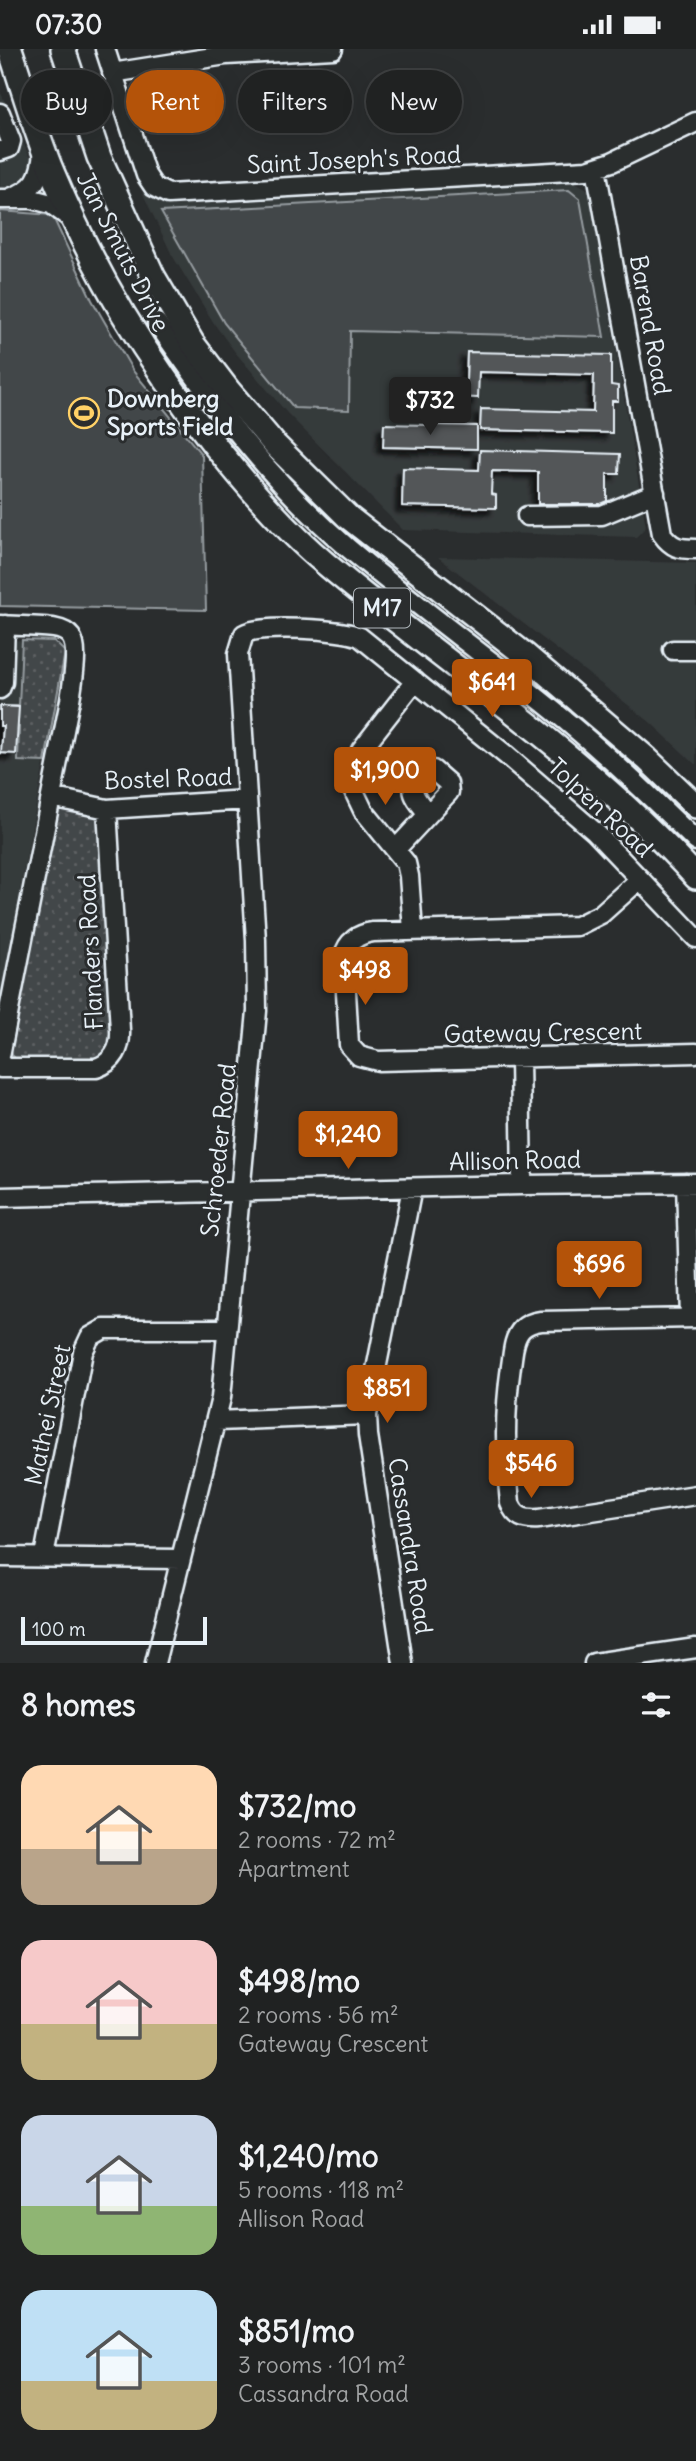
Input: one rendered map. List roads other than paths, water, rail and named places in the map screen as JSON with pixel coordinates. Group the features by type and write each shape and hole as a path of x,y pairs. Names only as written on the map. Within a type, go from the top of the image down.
{"main road":[{"name":"Jan Smuts Drive","path":"10,49 43,147 75,222 113,298 148,357 232,467 279,520 324,563 552,741 661,838 696,877"},
{"name":"Jan Smuts Drive","path":"63,49 99,157 153,276 193,344 228,390 275,446 348,517 524,654 647,759 696,806"}],"street":[{"name":"Saint Joseph's Road","path":"105,49 111,70"},
{"path":"112,73 226,52 332,49"},
{"name":"Saint Joseph's Road","path":"112,73 146,175 154,187 168,194 576,171 596,168 696,122"},
{"path":"0,112 11,141 9,148 0,152"},
{"path":"5,199 23,193 38,179 42,168 43,147"},
{"name":"Barend Road","path":"596,168 662,534 678,549 696,549"},
{"path":"5,199 32,199 51,204 75,222"},
{"path":"157,323 201,388 238,435 296,498 347,547 573,726 696,841"},
{"path":"527,516 602,515 655,493"},
{"path":"0,689 3,682 3,625 50,627 61,629 71,636 76,647 76,661 0,1056"},
{"name":"Tolpen Road","path":"244,634 259,628 348,632 360,637 595,832 696,938"},
{"name":"Schroeder Road","path":"155,1663 222,1398 258,988 238,654 244,634"},
{"path":"673,650 696,650"},
{"path":"413,931 406,863 356,800 352,774 361,750 415,681"},
{"name":"Bostel Road","path":"51,797 107,809 246,800"},
{"name":"Flanders Road","path":"0,1068 96,1068 110,1060 118,1049 120,1030 107,809"},
{"path":"396,849 428,814"},
{"name":"Gateway Crescent","path":"640,879 601,914 577,926 363,934 350,943 346,950 344,966 347,1038 353,1051 366,1059 378,1061 696,1053"},
{"path":"520,1058 522,1185"},
{"path":"691,1183 693,1318 541,1321 524,1327 514,1348 506,1405 505,1450 510,1503 517,1515 525,1519 696,1495"},
{"name":"Allison Road","path":"0,1197 691,1183"},
{"name":"Cassandra Road","path":"403,1663 367,1415 412,1188"},
{"name":"Mathei Street","path":"44,1556 83,1352 90,1337 104,1329 226,1329"},
{"path":"217,1421 367,1415"},
{"path":"0,1557 181,1559"},
{"path":"594,1663 696,1647"}],"place":[{"name":"Downberg Sports Field","path":"84,413"}]}
